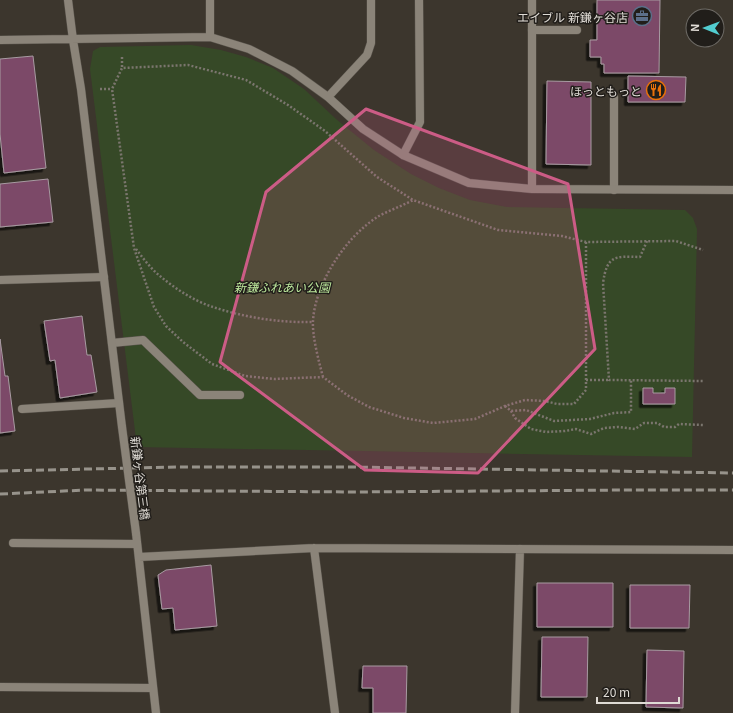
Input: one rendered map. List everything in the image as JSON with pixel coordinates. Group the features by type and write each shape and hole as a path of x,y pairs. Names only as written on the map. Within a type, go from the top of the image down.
{"street":[{"name":"新鎌ヶ谷第三橋","path":"68,0 81,89 139,557 152,688 156,713"},
{"path":"210,0 210,37"},
{"path":"328,97 367,55 371,43 371,0"},
{"path":"403,155 420,122 419,0"},
{"path":"532,0 532,189"},
{"path":"532,30 577,30"},
{"path":"0,40 210,37 249,49 292,71 328,97 363,129 403,155 469,183 532,189 733,190"},
{"path":"614,97 614,190"},
{"path":"0,280 104,277"},
{"path":"112,343 143,340 200,395 240,395"},
{"path":"22,409 119,403"},
{"path":"13,543 137,544"},
{"path":"314,548 335,713"},
{"path":"139,557 314,548 733,550"},
{"path":"515,713 520,549"},
{"path":"0,687 152,688"}],"path":[{"path":"324,377 274,379 245,376 212,364 183,342 166,326 154,307 134,248 112,89 122,68 188,65 246,80 288,105 319,127 377,177 413,200 498,230 562,236 586,242 676,241 703,250"},
{"path":"413,200 379,216 358,232 343,250 324,278 316,302 313,322 318,357 324,377 347,395 369,407 404,418 433,423 475,420 505,406 525,400 545,401 557,404 574,404 586,390 586,242"},
{"path":"609,380 603,283 604,271 609,263 615,258 621,256 640,257 647,241"},
{"path":"134,248 159,276 187,295 209,306 260,318 313,322"},
{"path":"586,380 703,381"},
{"path":"511,411 526,410 554,421 590,419 614,413 631,412 632,380"},
{"path":"505,406 516,418 531,429 546,432 565,432 576,430 591,434 604,428 618,427 635,429 644,423 657,423 664,427 675,427 679,424 702,425"}],"highlighted area":[{"path":"366,109 568,184 595,349 478,473 365,470 220,362 266,192"}],"green space":[{"name":"新鎌ふれあい公園","path":"191,45 221,50 246,57 273,68 304,89 336,119 374,150 411,174 439,188 470,200 507,207 685,210 693,218 697,229 692,457 137,447 90,69 93,51 100,47"}],"building":[{"path":"597,0 660,0 659,73 604,73 604,64 601,64 601,57 590,57 590,40 597,40"},
{"path":"33,56 46,168 4,173 0,134 0,59"},
{"path":"628,76 686,77 685,102 628,102"},
{"path":"547,81 591,82 591,165 546,164"},
{"path":"48,179 53,222 0,227 0,184"},
{"path":"82,316 87,355 91,355 97,392 60,398 55,360 50,361 44,321"},
{"path":"0,339 5,376 8,376 15,431 0,433"},
{"path":"643,388 653,388 653,393 665,393 665,388 675,388 675,404 643,404"},
{"path":"211,565 217,626 175,630 173,608 162,609 158,575 166,570"},
{"path":"537,583 613,583 613,627 537,627"},
{"path":"630,585 690,585 689,628 630,628"},
{"path":"542,637 588,637 587,697 541,697"},
{"path":"647,650 684,651 683,708 646,707"},
{"path":"363,666 407,666 406,713 373,713 373,688 362,688"}],"railway":[{"path":"0,471 179,467 348,467 733,473"},
{"path":"0,494 86,490 354,492 733,490"}],"place":[{"name":"エイブル 新鎌ヶ谷店","path":"642,16"},
{"name":"ほっともっと","path":"656,90"}]}
